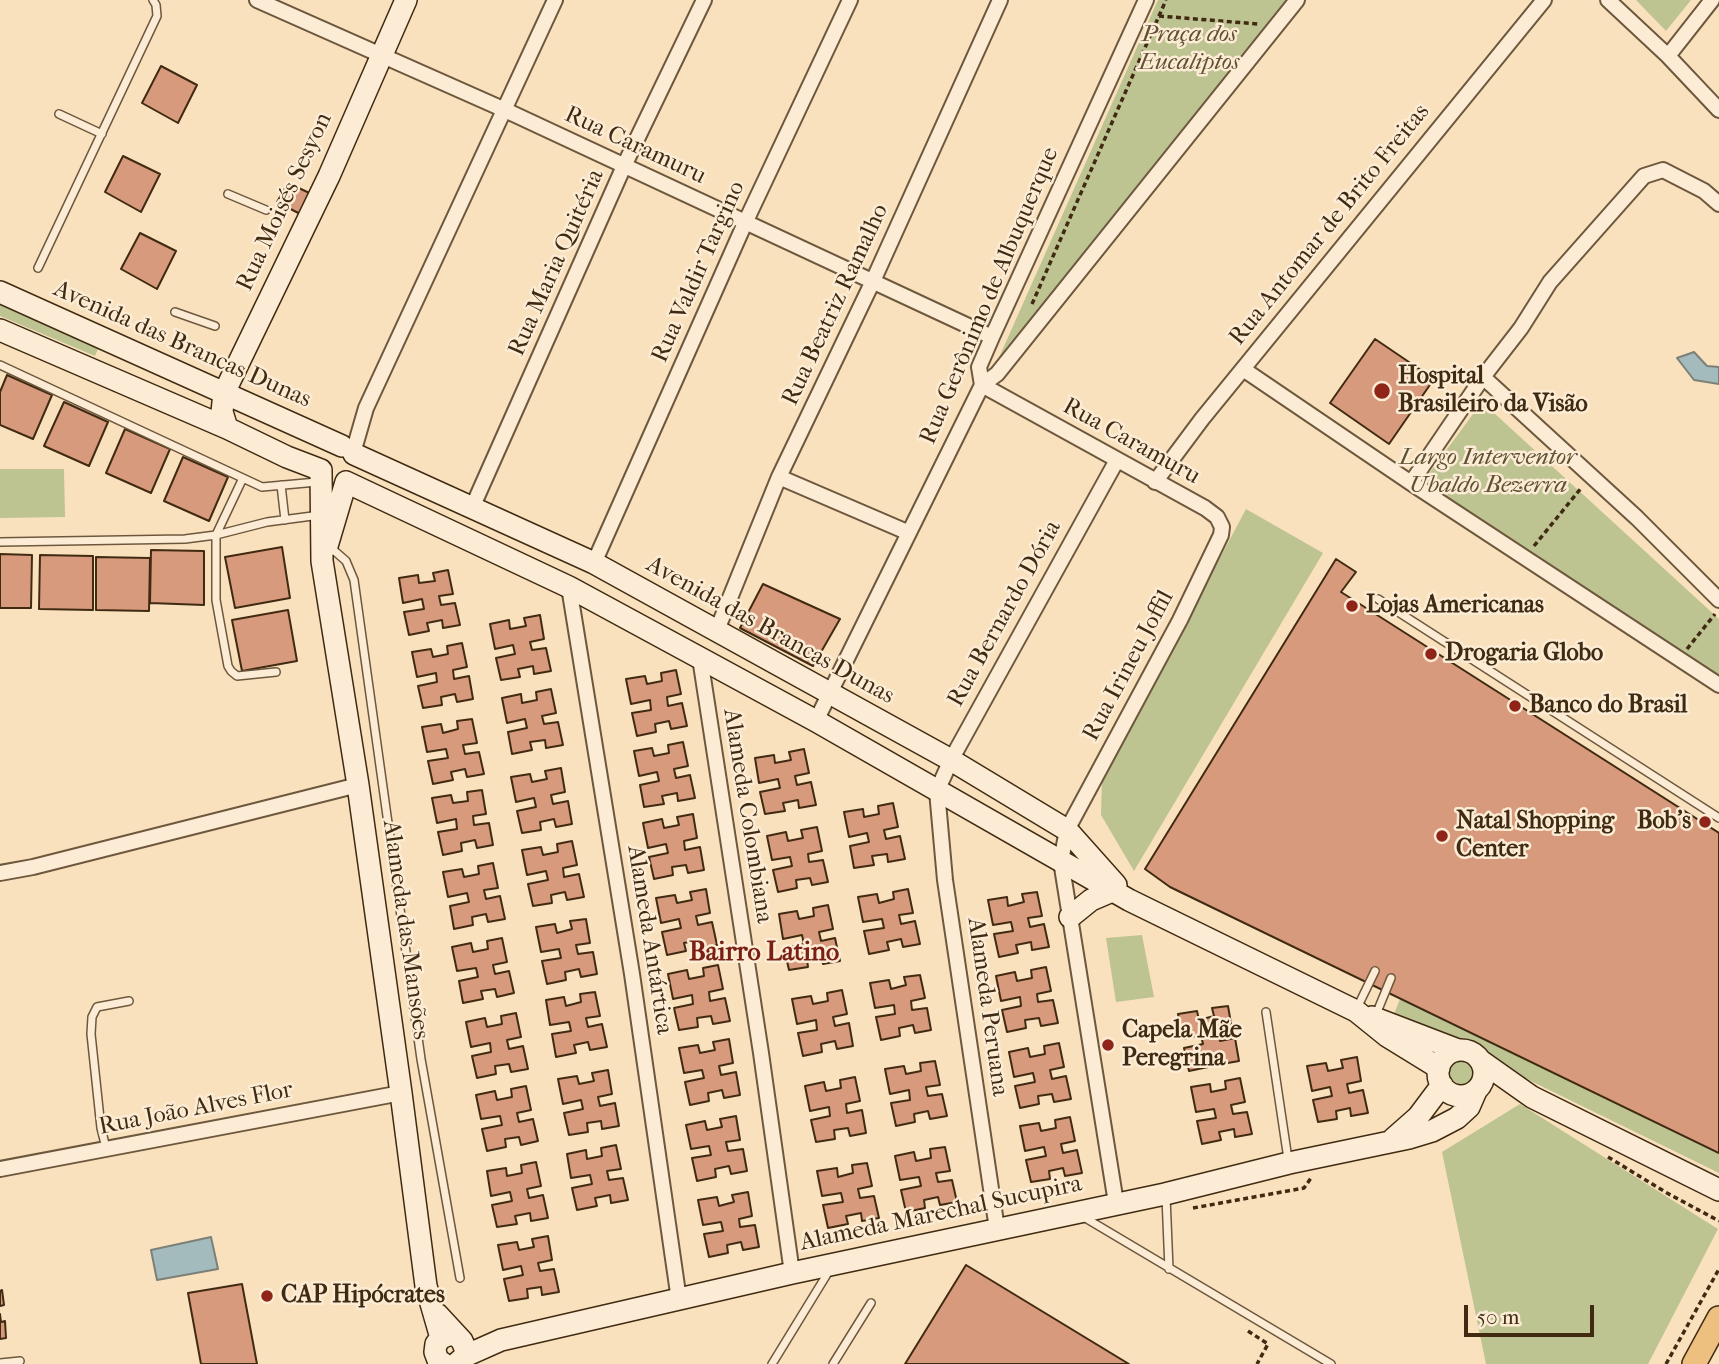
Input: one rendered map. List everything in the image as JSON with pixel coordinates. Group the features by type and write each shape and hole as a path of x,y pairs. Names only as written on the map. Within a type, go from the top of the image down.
{"main road":[{"name":"Rua Moisés Sesyon","path":"224,393 329,176 406,0"},
{"name":"Avenida das Brancas Dunas","path":"0,292 594,564 717,630 951,761 1067,830 1121,895"},
{"path":"0,330 227,428 329,481 346,482 357,470 348,450 326,451 320,460 321,475"},
{"path":"98,371 112,343"},
{"path":"224,393 222,412 227,428"},
{"name":"Alameda das Mansões","path":"321,475 329,514"},
{"name":"Avenida das Brancas Dunas","path":"346,482 569,587 816,721 1121,895 1365,1015 1458,1050"},
{"name":"Alameda das Mansões","path":"346,482 329,514 323,550 426,1286 450,1353"},
{"path":"329,514 357,500 378,497"},
{"path":"1070,917 1091,900 1121,895"},
{"name":"Avenida das Brancas Dunas","path":"1365,1015 1387,1036 1441,1076"},
{"path":"1458,1050 1472,1053 1480,1078 1463,1095 1455,1094 1441,1076 1444,1058 1458,1050"},
{"name":"Alameda Marechal Sucupira","path":"1391,1141 1418,1117 1441,1076"},
{"path":"1480,1078 1532,1097 1719,1190"},
{"name":"Alameda Marechal Sucupira","path":"450,1353 792,1273 1166,1194 1432,1131 1454,1120 1469,1107 1480,1078"},
{"path":"1694,1364 1719,1318"}],"street":[{"name":"Rua Caramuru","path":"257,0 505,110 992,337"},
{"path":"348,450 360,432 361,422 555,0"},
{"name":"Rua Maria Quitéria","path":"472,508 624,166 704,0"},
{"name":"Rua Valdir Targino","path":"594,564 746,223 850,0"},
{"name":"Rua Beatriz Ramalho","path":"717,630 779,477 873,281 1000,0"},
{"name":"Rua Gerônimo de Albuquerque","path":"816,721 907,532 982,385 979,367 1146,0"},
{"path":"982,385 997,374 1297,0"},
{"name":"Rua Antomar de Brito Freitas","path":"1155,482 1243,369 1544,0"},
{"path":"1608,0 1668,55 1719,110"},
{"path":"1668,55 1712,0"},
{"path":"1411,483 1483,377 1521,328 1550,282 1644,176 1662,170 1704,191 1719,204"},
{"path":"1243,369 1719,685"},
{"path":"1483,377 1637,518 1719,600"},
{"name":"Rua Caramuru","path":"982,385 1214,513 1220,521"},
{"name":"Rua Bernardo Dória","path":"937,791 1117,460"},
{"path":"779,477 907,532"},
{"name":"Rua Irineu Joffil","path":"1061,861 1067,830 1180,620 1221,535 1220,521"},
{"name":"Alameda Antártica","path":"569,587 632,974 679,1300"},
{"name":"Alameda Colombiana","path":"700,658 792,1273"},
{"path":"0,873 358,785"},
{"name":"Alameda Peruana","path":"937,791 946,880 997,1229"},
{"path":"1061,861 1116,1203"},
{"name":"Rua João Alves Flor","path":"0,1169 401,1093"}],"lane":[{"path":"38,268 156,16 153,0"},
{"path":"59,114 102,134"},
{"path":"228,194 266,209"},
{"path":"175,312 215,327"},
{"path":"0,365 262,487 321,475"},
{"path":"243,478 216,535 216,600 228,666 237,677 276,672"},
{"path":"281,485 285,520"},
{"path":"0,542 139,542 216,535 285,520 329,514"},
{"path":"323,550 346,561 354,580 421,1059 460,1278"},
{"path":"1378,599 1719,818"},
{"path":"1365,1015 1375,971"},
{"path":"1365,1015 1391,978"},
{"path":"106,1149 90,1034 92,1017 97,1007 129,1001"},
{"path":"1266,1012 1289,1163"},
{"path":"1166,1194 1169,1269"},
{"path":"1076,1212 1331,1364"},
{"path":"772,1364 833,1264"},
{"path":"833,1364 871,1303"},
{"path":"0,1363 20,1361"}],"path":[{"path":"1042,298 1032,308 1166,0"},
{"path":"1159,16 1260,24"},
{"path":"1251,35 1266,16"},
{"path":"1525,558 1590,477"},
{"path":"1679,659 1719,610"},
{"path":"1599,1152 1667,1194 1719,1221"},
{"path":"1184,1210 1304,1188 1315,1174"},
{"path":"1666,1364 1719,1269"}],"green space":[{"name":"Praça dos Eucaliptos","path":"1158,0 1288,0 993,371"},
{"path":"1636,0 1691,0 1666,31"},
{"path":"0,299 100,344 95,356 0,316"},
{"name":"Largo Interventor Ubaldo Bezerra","path":"1482,402 1719,619 1719,678 1422,483"},
{"path":"0,469 64,469 65,517 0,518"},
{"path":"1246,509 1323,553 1134,871 1101,815 1102,779"},
{"path":"1142,935 1154,997 1116,1002 1106,938"},
{"path":"1400,999 1719,1153 1719,1173 1394,1014"},
{"path":"1461,1057 1472,1062 1477,1073 1472,1084 1461,1089 1450,1084 1445,1073 1450,1062"},
{"path":"1520,1104 1718,1229 1648,1364 1486,1364 1442,1152"}],"water":[{"path":"1694,352 1707,366 1719,367 1719,384 1694,380 1677,358"},
{"path":"211,1237 218,1269 157,1280 151,1250"}],"building":[{"path":"161,66 197,85 178,123 142,103"},
{"path":"123,156 160,174 141,212 105,192"},
{"path":"288,183 318,197 308,218 277,202"},
{"path":"140,233 176,251 157,289 121,269"},
{"name":"Hospital Brasileiro da Visão","path":"1375,339 1434,379 1389,444 1330,403"},
{"path":"7,375 52,395 33,439 0,425 0,392"},
{"path":"64,402 108,422 89,466 44,446"},
{"path":"125,429 170,449 151,493 106,473"},
{"path":"183,457 228,477 209,521 164,501"},
{"path":"282,547 290,598 235,608 225,557"},
{"path":"151,550 204,551 204,605 150,603"},
{"path":"0,554 32,555 31,608 0,608"},
{"path":"40,555 93,556 93,610 39,609"},
{"path":"96,557 150,558 149,611 96,610"},
{"name":"Natal Shopping Center","path":"1336,559 1356,572 1341,592 1719,833 1719,1153 1170,887 1145,869"},
{"path":"448,570 453,594 439,596 441,605 455,603 460,625 443,628 442,620 427,623 429,631 409,635 404,612 424,609 422,599 403,603 399,578 418,575 419,583 435,581 433,573"},
{"path":"763,584 840,619 813,666 740,628"},
{"path":"288,610 297,661 242,671 232,620"},
{"path":"540,615 544,639 530,642 532,650 546,648 551,671 534,674 533,666 518,669 520,677 501,680 496,658 515,654 513,645 495,649 490,624 509,620 510,629 526,626 524,618"},
{"path":"462,643 467,667 453,670 454,679 469,676 473,699 457,702 455,694 441,697 442,705 423,708 418,686 437,682 436,673 417,677 412,652 431,649 433,657 448,654 447,646"},
{"path":"676,670 681,694 667,697 668,706 682,703 687,726 671,729 669,721 655,724 656,732 637,736 632,713 651,710 650,700 631,704 626,679 645,676 647,684 662,681 661,673"},
{"path":"551,689 556,713 542,716 544,724 558,722 563,745 546,748 545,740 530,742 532,750 512,754 508,732 527,728 525,719 507,723 502,698 521,694 522,703 537,700 536,692"},
{"path":"472,719 477,743 463,745 465,754 479,752 484,774 467,777 465,769 451,772 453,780 433,784 428,761 448,758 446,749 427,752 422,727 441,724 443,733 458,729 457,721"},
{"path":"683,742 688,766 674,769 676,778 690,775 695,798 678,801 677,793 662,796 664,804 644,807 640,785 659,781 657,772 639,776 634,751 652,748 654,756 669,753 668,745"},
{"path":"804,749 809,773 795,776 797,785 811,782 816,805 799,808 798,800 783,803 785,811 765,814 760,792 780,788 778,779 759,783 755,758 774,755 775,763 791,760 789,752"},
{"path":"561,768 565,792 551,795 553,804 568,801 572,824 556,827 554,819 540,822 541,830 522,833 517,811 536,807 534,798 516,802 511,777 530,774 532,782 547,779 545,771"},
{"path":"482,790 486,814 473,816 474,825 489,823 493,845 477,848 475,840 461,843 462,851 443,855 438,832 457,829 456,819 437,823 432,798 451,795 453,803 468,801 467,792"},
{"path":"893,803 898,827 884,830 886,839 900,836 905,859 888,862 887,854 872,856 874,865 854,868 850,846 869,842 867,833 849,837 844,812 863,809 864,817 879,814 878,806"},
{"path":"693,814 697,838 684,841 685,850 700,847 704,870 688,873 686,865 672,867 673,875 654,879 649,857 668,853 666,844 648,848 643,823 662,819 664,828 679,825 677,817"},
{"path":"817,827 822,851 808,854 809,862 823,860 828,882 812,885 810,878 796,880 797,888 778,892 773,870 792,866 790,857 772,860 767,836 786,832 788,841 803,838 801,830"},
{"path":"572,841 577,865 563,868 564,877 579,874 584,897 567,900 565,892 551,895 552,903 533,906 528,884 548,880 546,871 527,875 522,850 541,847 543,855 558,852 557,844"},
{"path":"493,863 498,888 484,890 486,899 500,896 505,919 488,922 486,914 472,917 473,925 454,929 450,906 469,902 467,893 448,897 443,872 462,869 464,877 479,874 478,866"},
{"path":"706,889 710,913 696,916 698,925 712,922 717,945 700,948 699,940 684,943 686,951 667,955 662,932 681,928 679,919 661,923 656,898 675,895 677,903 692,900 690,892"},
{"path":"908,889 913,913 899,915 901,924 915,921 920,944 903,947 901,939 887,942 889,950 869,954 864,931 884,928 882,919 863,922 858,897 877,894 879,903 894,899 893,892"},
{"path":"1037,892 1042,916 1028,918 1030,927 1044,924 1049,947 1032,950 1031,942 1016,945 1018,953 999,957 994,934 1013,931 1011,922 993,925 988,900 1007,897 1008,906 1024,902 1022,894"},
{"path":"828,905 833,929 819,932 821,941 835,938 840,961 823,964 821,956 807,959 808,967 789,970 784,948 804,944 802,935 783,939 779,914 797,911 799,919 814,916 813,908"},
{"path":"586,919 590,943 576,945 578,954 593,952 597,974 581,977 579,969 565,972 566,980 547,984 542,961 561,958 559,949 541,952 536,927 555,924 557,933 572,929 570,921"},
{"path":"502,938 507,962 493,965 495,974 509,971 514,993 497,997 495,989 481,991 483,999 463,1003 459,981 478,977 476,968 457,971 452,947 471,943 473,952 488,949 487,941"},
{"path":"718,965 723,989 709,992 710,1001 725,998 730,1021 713,1024 711,1016 697,1018 698,1027 679,1030 674,1008 693,1004 692,995 673,999 668,974 687,970 689,979 704,976 703,968"},
{"path":"1046,967 1051,991 1037,994 1038,1002 1053,1000 1058,1023 1041,1026 1039,1018 1025,1020 1026,1028 1007,1032 1002,1010 1021,1006 1020,997 1001,1001 996,976 1015,972 1017,981 1032,978 1031,970"},
{"path":"920,975 925,998 911,1001 912,1010 927,1008 931,1030 915,1033 913,1025 899,1028 900,1036 881,1040 876,1017 895,1014 894,1005 875,1008 870,983 889,980 891,989 906,985 904,977"},
{"path":"842,990 847,1014 833,1017 835,1026 849,1023 853,1046 837,1049 835,1041 821,1044 822,1052 803,1056 798,1033 817,1030 816,1020 797,1024 792,999 811,996 813,1004 828,1001 827,993"},
{"path":"595,992 600,1016 586,1018 588,1027 602,1024 607,1047 590,1050 588,1042 574,1045 576,1053 556,1057 552,1034 571,1031 569,1022 550,1025 546,1000 564,997 566,1006 581,1002 580,994"},
{"path":"1228,1006 1232,1029 1218,1032 1220,1041 1235,1038 1239,1061 1222,1064 1221,1056 1207,1059 1208,1067 1189,1071 1184,1048 1203,1044 1201,1035 1183,1039 1178,1014 1197,1011 1199,1020 1214,1016 1212,1008"},
{"path":"516,1013 521,1037 507,1040 509,1049 523,1046 528,1069 511,1072 509,1064 495,1066 496,1074 477,1078 472,1056 491,1052 490,1043 471,1047 466,1022 485,1018 487,1027 502,1024 501,1016"},
{"path":"729,1039 733,1063 719,1066 721,1075 736,1072 740,1095 724,1098 722,1090 708,1093 709,1101 690,1105 685,1082 704,1078 702,1070 684,1073 679,1048 698,1045 700,1053 715,1050 713,1042"},
{"path":"1059,1043 1064,1067 1050,1070 1052,1079 1066,1076 1071,1099 1054,1102 1052,1094 1038,1096 1039,1104 1020,1108 1015,1086 1035,1082 1033,1073 1014,1077 1009,1052 1028,1048 1030,1057 1045,1054 1044,1046"},
{"path":"1357,1057 1361,1081 1347,1084 1349,1093 1363,1090 1368,1113 1351,1116 1350,1108 1336,1111 1337,1119 1318,1122 1313,1100 1332,1096 1330,1087 1312,1091 1307,1066 1326,1063 1328,1071 1343,1068 1341,1060"},
{"path":"935,1061 940,1085 926,1087 928,1096 942,1094 947,1116 930,1119 928,1111 914,1114 915,1122 896,1126 891,1103 910,1100 909,1090 890,1094 885,1069 904,1066 906,1074 921,1071 920,1063"},
{"path":"608,1070 612,1094 598,1097 600,1106 615,1103 619,1126 602,1129 601,1121 587,1123 588,1132 569,1135 564,1113 583,1109 581,1100 563,1104 558,1079 577,1076 579,1084 594,1081 592,1073"},
{"path":"855,1077 860,1101 846,1104 847,1113 862,1110 866,1133 850,1136 848,1128 834,1130 835,1139 816,1142 811,1120 830,1116 829,1107 810,1111 805,1086 824,1082 826,1091 841,1088 840,1080"},
{"path":"1240,1078 1245,1102 1231,1105 1233,1114 1247,1112 1252,1134 1235,1137 1234,1129 1219,1132 1221,1140 1202,1144 1197,1121 1216,1118 1214,1109 1196,1112 1191,1087 1210,1084 1211,1092 1226,1089 1225,1081"},
{"path":"526,1086 531,1110 517,1113 519,1122 533,1119 538,1141 521,1145 519,1137 505,1139 506,1147 487,1151 482,1129 502,1125 500,1116 481,1119 476,1095 495,1091 497,1100 512,1097 511,1089"},
{"path":"736,1116 740,1140 726,1142 728,1151 743,1149 747,1171 731,1174 729,1166 715,1169 716,1177 697,1181 692,1158 711,1155 709,1146 691,1149 686,1125 705,1121 707,1130 722,1127 720,1119"},
{"path":"1070,1117 1075,1141 1061,1144 1063,1153 1077,1150 1082,1173 1065,1176 1063,1168 1049,1171 1050,1179 1031,1182 1026,1160 1046,1156 1044,1147 1025,1151 1020,1126 1039,1123 1041,1131 1056,1128 1055,1120"},
{"path":"616,1145 621,1169 607,1171 609,1180 623,1178 628,1200 611,1203 610,1195 595,1198 597,1206 577,1210 572,1188 592,1184 590,1175 571,1178 567,1154 586,1150 587,1159 602,1156 601,1148"},
{"path":"945,1147 950,1171 936,1173 938,1182 952,1180 957,1202 940,1205 938,1197 924,1200 925,1208 906,1212 901,1190 921,1186 919,1177 900,1180 895,1156 914,1152 916,1161 931,1158 930,1149"},
{"path":"536,1162 541,1186 527,1189 529,1198 543,1195 548,1218 531,1221 530,1213 515,1216 517,1224 497,1227 492,1205 512,1201 510,1192 491,1196 487,1171 506,1168 507,1176 522,1173 521,1165"},
{"path":"867,1163 872,1186 858,1189 860,1198 874,1196 879,1218 862,1221 861,1213 846,1216 848,1224 828,1228 823,1205 843,1202 841,1193 822,1196 817,1171 837,1168 838,1177 853,1173 852,1165"},
{"path":"748,1192 752,1216 739,1219 740,1227 755,1225 759,1247 743,1250 741,1242 727,1245 728,1253 709,1257 704,1234 723,1231 721,1222 703,1225 698,1200 717,1197 719,1206 734,1202 732,1195"},
{"path":"548,1236 552,1260 538,1263 540,1271 554,1269 559,1292 542,1295 541,1287 527,1289 528,1298 509,1301 504,1279 523,1275 521,1266 503,1270 498,1245 517,1242 519,1250 534,1247 532,1239"},
{"path":"966,1265 1129,1364 905,1364"},
{"path":"242,1284 257,1364 201,1364 188,1293"},
{"path":"2,1290 4,1305 0,1306 0,1291"},
{"path":"0,1314 1,1322 5,1321 6,1338 0,1339"}],"place":[{"name":"Hospital Brasileiro da Visão","path":"1382,391"},
{"name":"Lojas Americanas","path":"1352,606"},
{"name":"Drogaria Globo","path":"1431,654"},
{"name":"Banco do Brasil","path":"1515,706"},
{"name":"Bob's","path":"1705,822"},
{"name":"Natal Shopping Center","path":"1442,836"},
{"name":"Capela Mãe Peregrina","path":"1108,1045"},
{"name":"CAP Hipócrates","path":"267,1296"}],"district":[{"name":"Bairro Latino","path":"764,954"}]}
